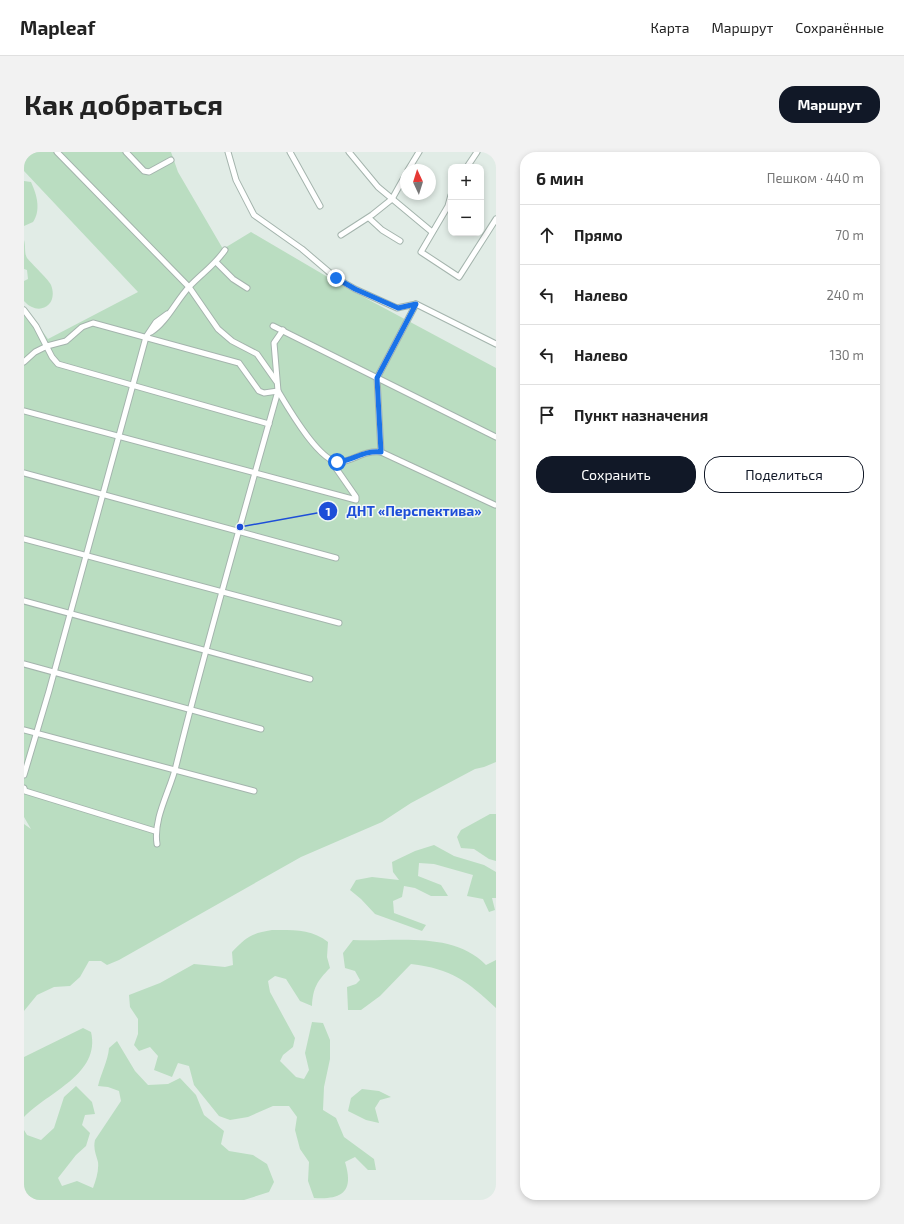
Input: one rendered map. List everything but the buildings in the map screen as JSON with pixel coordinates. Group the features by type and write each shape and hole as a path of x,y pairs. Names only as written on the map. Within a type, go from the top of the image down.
{"street":[{"path":"24,411 256,472 354,501 356,500 356,497 331,460 323,454 298,424 257,354 232,341 218,329 189,287 56,152"},
{"path":"126,152 144,171 149,172 171,160"},
{"path":"228,152 236,180 254,215 302,249 336,278 355,289 398,308 416,304 496,344"},
{"path":"290,152 320,206"},
{"path":"349,152 378,187 432,232"},
{"path":"412,164 419,152"},
{"path":"469,164 477,152"},
{"path":"492,152 496,155"},
{"path":"341,235 368,218 392,199 400,185"},
{"path":"450,200 448,206 421,252 459,277 496,218"},
{"path":"368,218 382,230 400,241"},
{"path":"24,775 71,614 146,337 156,322 167,314 189,287 216,263 226,250"},
{"path":"216,263 224,269 232,279 247,288"},
{"path":"381,452 377,378 416,304"},
{"path":"24,310 36,326 58,364 269,424"},
{"path":"24,362 35,352 47,346 66,341 82,327 93,323 239,363 259,391 264,393 278,388"},
{"path":"273,326 496,437"},
{"path":"157,844 155,831 175,770 206,650 278,388 274,343 280,338 283,330"},
{"path":"331,460 341,462 364,452 381,452 495,505"},
{"path":"24,473 103,496 336,558"},
{"path":"24,538 339,623"},
{"path":"24,601 310,679"},
{"path":"24,664 261,730"},
{"path":"24,730 254,791"},
{"path":"24,791 155,831"}],"green space":[{"path":"24,152 171,152 178,172 223,249 251,232 343,286 496,368 496,762 475,769 411,803 382,822 301,857 119,960 107,965 101,961 89,961 80,977 70,986 54,987 37,995 24,1011 24,824 31,829 24,817 24,306 48,339 138,292 24,171"},
{"path":"24,181 31,182 37,202 37,213 33,222 24,226"},
{"path":"24,240 27,258 51,285 53,292 50,304 41,309 30,306 24,301 24,281 28,279 27,270 24,269"},
{"path":"490,814 496,814 496,861 489,859 474,849 461,848 457,837 461,830"},
{"path":"434,845 454,856 484,865 496,872 496,898 492,898 495,910 489,912 483,899 467,896 473,875 434,864 419,863 418,876 441,885 448,896 431,896 415,888 404,886 402,897 393,901 394,913 426,925 422,931 375,914 350,890 356,880 372,877 399,880 393,872 392,862 415,851"},
{"path":"272,930 295,930 309,932 328,942 327,957 330,968 316,985 313,994 312,1006 300,1001 286,979 275,976 268,981 270,992 295,1038 293,1047 283,1055 280,1061 296,1077 304,1079 309,1070 305,1053 312,1022 323,1023 330,1040 330,1059 324,1087 323,1110 336,1118 344,1137 374,1159 376,1170 368,1170 355,1157 345,1162 348,1180 347,1187 344,1192 332,1197 314,1198 308,1181 309,1162 300,1149 295,1130 297,1117 289,1106 273,1106 248,1117 230,1120 219,1116 194,1085 189,1066 178,1063 172,1077 154,1070 158,1056 150,1047 139,1051 134,1045 138,1034 138,1019 130,1007 129,995 160,983 194,964 225,967 233,965 232,952 241,943 254,934"},
{"path":"353,940 424,940 457,947 473,954 486,965 496,960 496,1008 476,990 458,978 438,969 411,964 380,996 361,1010 348,1010 347,987 356,984 360,980 355,971 345,968 343,953"},
{"path":"83,1028 91,1032 92,1047 88,1059 81,1071 24,1117 24,1057"},
{"path":"117,1041 135,1071 148,1085 168,1084 180,1078 196,1095 204,1115 224,1131 221,1144 229,1151 253,1155 267,1164 274,1182 269,1192 244,1200 24,1200 24,1130 27,1135 41,1140 54,1128 64,1097 76,1086 92,1102 95,1114 85,1115 82,1125 90,1133 86,1146 76,1155 58,1178 62,1186 77,1181 93,1188 98,1169 94,1143 121,1101 119,1091 108,1087 98,1086 109,1048"},
{"path":"362,1089 379,1091 391,1097 380,1100 375,1108 379,1123 366,1120 348,1111 351,1098"}],"place":[{"name":"ДНТ «Перспектива»","path":"240,527"}],"route":[{"path":"336,278 355,289 398,308 416,304 377,378 381,452 364,452 347,460 337,462"}]}
